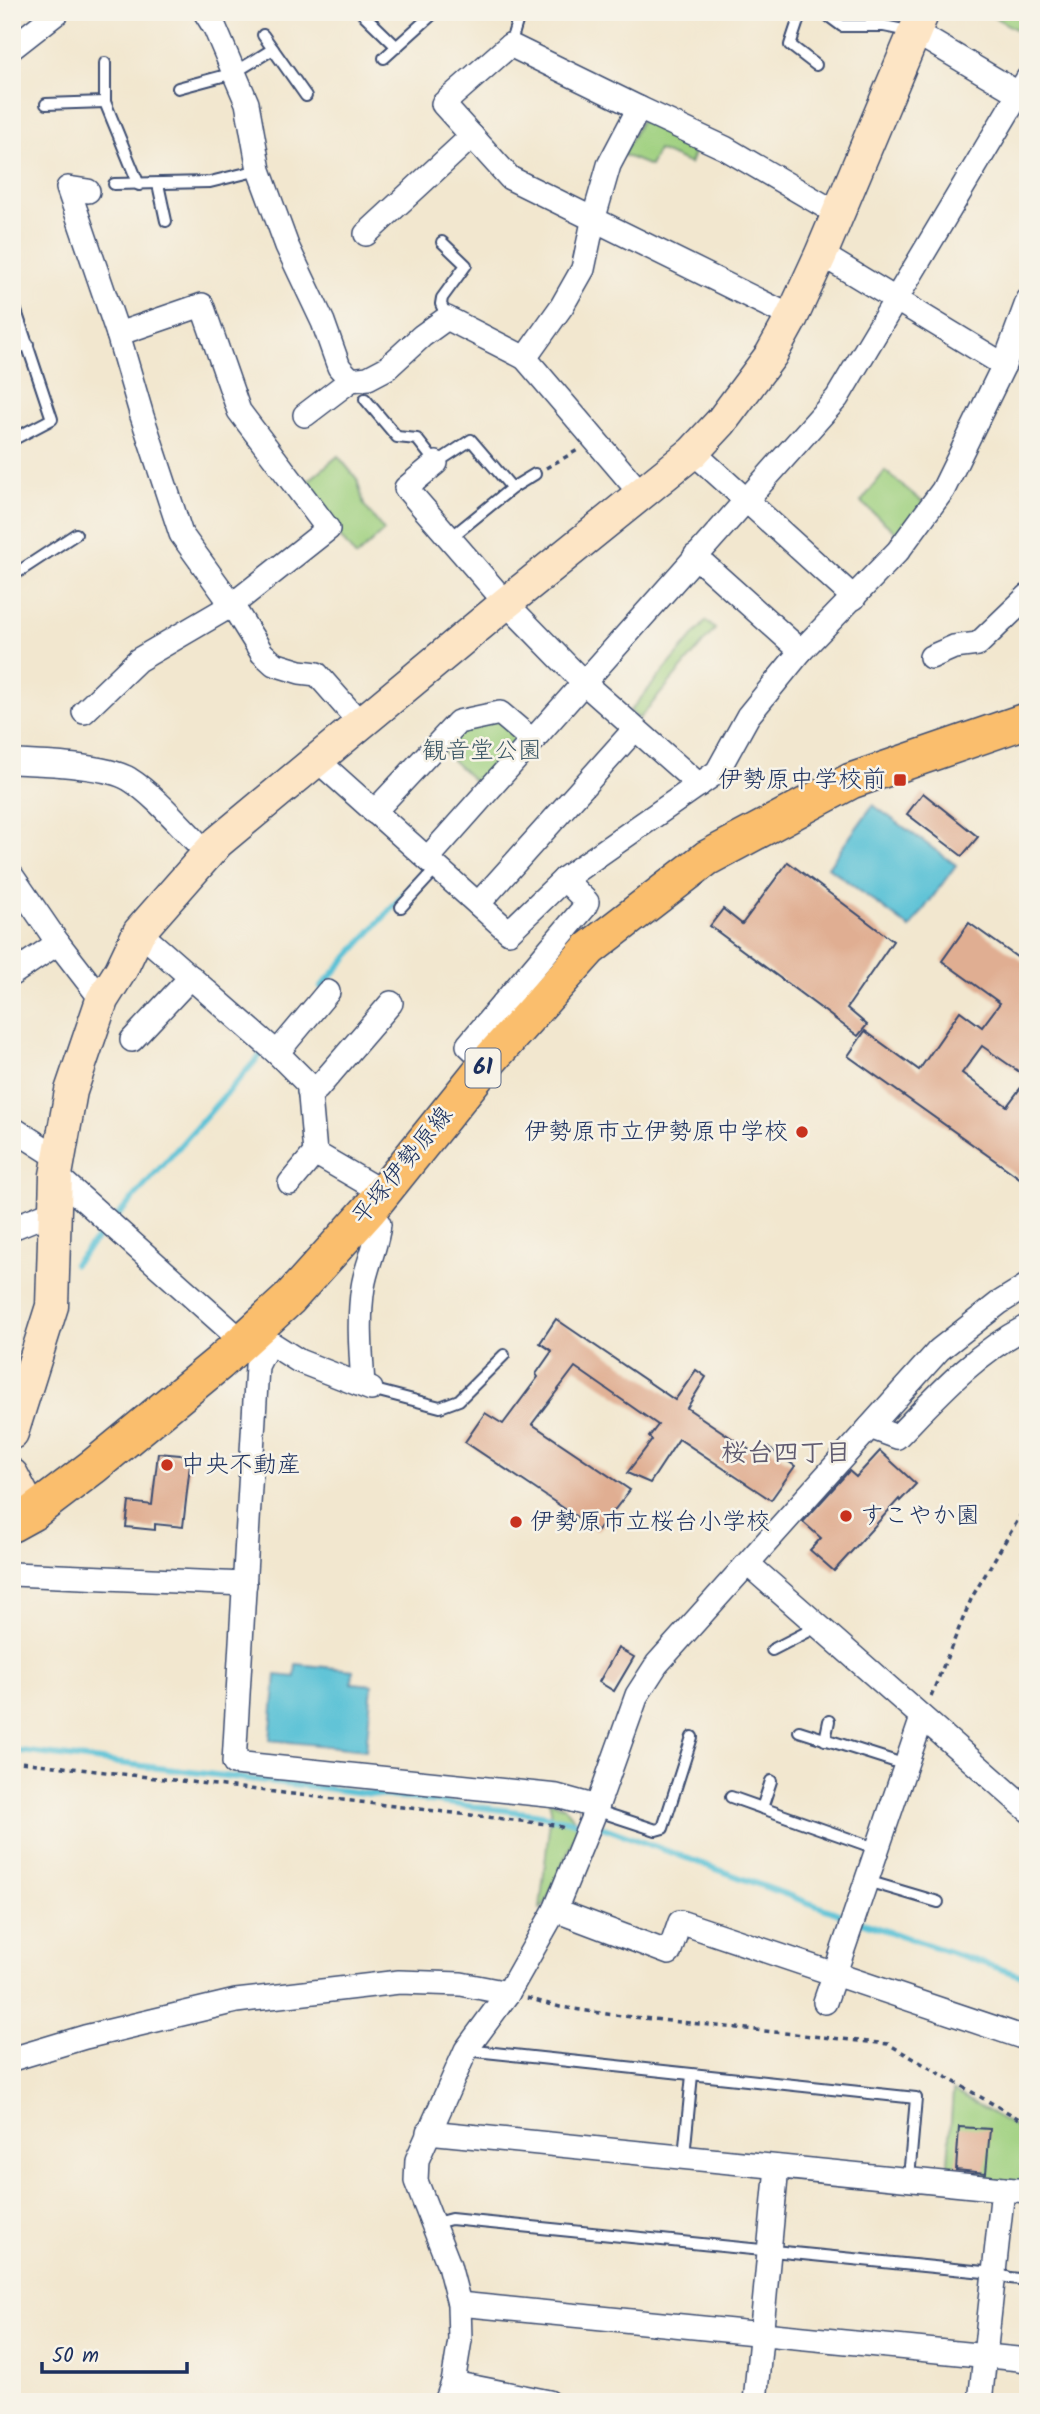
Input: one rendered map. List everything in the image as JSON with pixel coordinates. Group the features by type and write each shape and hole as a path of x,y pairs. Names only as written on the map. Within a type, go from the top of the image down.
{"main road":[{"name":"平塚伊勢原線","path":"22,1519 94,1466 256,1338 375,1201 487,1063 589,949 708,858 851,781 1028,720"}],"street":[{"path":"12,48 58,12"},
{"path":"205,12 215,28 247,103 259,170 287,246 323,322 339,367 351,380"},
{"path":"12,1433 52,1306 57,1167 71,1091 103,1000 139,932 207,853 360,723 693,452 748,388 771,355 792,317 919,22 1025,90 837,398 533,741 433,863"},
{"path":"792,317 510,178 443,104 510,45 725,148 838,214"},
{"path":"525,358 562,306 583,269 594,218 610,165 639,108"},
{"path":"367,229 392,202 472,136"},
{"path":"88,191 68,188 118,334 181,534 232,605 262,653 274,664 317,674 360,723"},
{"path":"821,254 895,300 1013,357"},
{"path":"316,760 509,932 564,879 717,772 748,716 801,651 898,551 943,490 1013,357 1028,300"},
{"path":"84,712 138,660 232,605 328,529 239,411 202,305 118,334"},
{"path":"305,415 351,380 368,378 387,368 422,336 447,318 525,358 642,495"},
{"path":"693,452 854,598"},
{"path":"436,463 406,488 506,603 585,684 699,785"},
{"path":"695,556 801,651"},
{"path":"931,657 954,647 978,644 1028,596"},
{"path":"374,812 458,722 500,713 533,741"},
{"path":"478,904 635,729"},
{"path":"12,762 110,771 129,779 207,853"},
{"path":"12,876 58,943 103,1000"},
{"path":"487,1063 468,1045 587,902 564,879"},
{"path":"139,932 277,1053 309,1085 315,1153 290,1183"},
{"path":"12,974 58,943"},
{"path":"132,1040 191,977"},
{"path":"277,1053 328,992"},
{"path":"309,1091 317,1089 391,1003"},
{"path":"12,1128 256,1338 299,1361 367,1387 361,1342 363,1287 379,1224 375,1201 315,1153"},
{"path":"12,1228 54,1210"},
{"path":"549,2402 449,2392 460,2340 458,2304 449,2265 416,2181 417,2160 428,2132 466,2050 508,1993 555,1910 596,1809 637,1695 657,1664 939,1350 999,1303 1028,1285"},
{"path":"870,1427 897,1437 965,1368 1000,1340 1026,1327 1028,1332"},
{"path":"256,1338 257,1366 234,1763 557,1797 596,1809"},
{"path":"12,1475 22,1519"},
{"path":"748,1564 1028,1810"},
{"path":"12,1574 245,1584"},
{"path":"825,2002 922,1718"},
{"path":"555,1910 669,1953 680,1922 1028,2039"},
{"path":"12,2059 85,2036 236,2001 399,1982 461,1984 508,1993"},
{"path":"428,2132 1028,2191"},
{"path":"755,2402 777,2167"},
{"path":"980,2402 1003,2189"},
{"path":"458,2304 1028,2360"}],"lane":[{"path":"384,58 435,12"},
{"path":"510,45 520,12"},
{"path":"801,12 790,45 816,65"},
{"path":"823,12 842,26 884,26 919,22"},
{"path":"369,15 397,47"},
{"path":"263,35 306,96"},
{"path":"178,88 234,74 273,49"},
{"path":"105,62 106,102 139,185"},
{"path":"46,104 106,102"},
{"path":"114,184 210,182 259,170"},
{"path":"159,184 166,221"},
{"path":"442,242 466,265 442,298 441,304 447,318"},
{"path":"12,299 52,419 12,440"},
{"path":"12,350 29,344"},
{"path":"365,399 397,437 417,439 436,463 471,440 512,488"},
{"path":"449,539 512,488 535,474"},
{"path":"12,576 76,534"},
{"path":"401,907 433,863"},
{"path":"367,1387 440,1407 459,1400 503,1355"},
{"path":"772,1650 809,1631 816,1623"},
{"path":"825,1740 829,1721"},
{"path":"799,1731 906,1765"},
{"path":"596,1809 656,1830 663,1828 692,1737"},
{"path":"762,1808 771,1781"},
{"path":"731,1797 877,1849"},
{"path":"867,1881 938,1902"},
{"path":"466,2050 916,2098 909,2178"},
{"path":"684,2156 692,2075"},
{"path":"432,2224 451,2219 993,2273 1028,2280"}],"path":[{"path":"535,474 595,440"},
{"path":"922,1718 972,1597 1028,1503"},
{"path":"12,1761 555,1825 586,1834"},
{"path":"508,1993 560,2007 888,2044 1028,2124"}],"green space":[{"path":"985,12 1028,12 1028,36"},
{"path":"641,120 698,142 690,164 658,150 650,166 623,155"},
{"path":"338,456 357,479 364,505 384,531 356,557 301,487"},
{"path":"885,471 925,504 901,537 861,502"},
{"path":"706,621 715,629 639,719 630,711"},
{"name":"観音堂公園","path":"499,719 521,739 484,790 440,749 458,728"},
{"path":"549,1801 568,1810 578,1829 545,1905 540,1909 551,1809"},
{"path":"953,2091 1028,2134 1028,2186 947,2177"}],"water":[{"path":"873,805 956,865 910,928 828,867"},
{"path":"296,1664 353,1670 352,1683 372,1685 366,1750 270,1740 276,1675 295,1677"}],"building":[{"path":"923,793 978,837 962,856 907,814"},
{"path":"788,862 893,941 847,1008 867,1025 858,1036 710,926 723,909 742,924"},
{"path":"969,923 1028,965 1028,1078 1028,1184 848,1056 865,1031 919,1070 960,1011 982,1027 1000,1003 942,961","holes":["982,1046 1028,1078 1007,1106 962,1073"]},
{"path":"556,1319 675,1400 696,1370 706,1377 687,1408 760,1457 767,1447 795,1466 771,1500 679,1439 650,1483 627,1473 652,1440 649,1437 658,1425 575,1367 532,1424 630,1490 598,1531 465,1442 485,1413 503,1424 538,1377 536,1374 552,1351 540,1343"},
{"name":"すこやか園","path":"880,1451 916,1484 834,1571 810,1550 821,1538 803,1522 849,1471 856,1477"},
{"path":"158,1453 191,1456 183,1527 155,1524 155,1530 126,1527 129,1502 152,1505"},
{"path":"618,1648 634,1657 614,1691 599,1682"},
{"path":"959,2127 990,2129 986,2173 956,2170"}],"waterway":[{"path":"321,987 422,874"},
{"path":"114,1220 265,1050"},
{"path":"74,1264 106,1228"},
{"path":"12,1750 535,1814 602,1827 869,1925 1028,1978"}],"place":[{"name":"伊勢原中学校前","path":"900,780"},
{"name":"伊勢原市立伊勢原中学校","path":"802,1132"},
{"name":"中央不動産","path":"167,1465"},
{"name":"すこやか園","path":"846,1516"},
{"name":"伊勢原市立桜台小学校","path":"516,1522"}],"district":[{"name":"桜台四丁目","path":"786,1454"}]}
